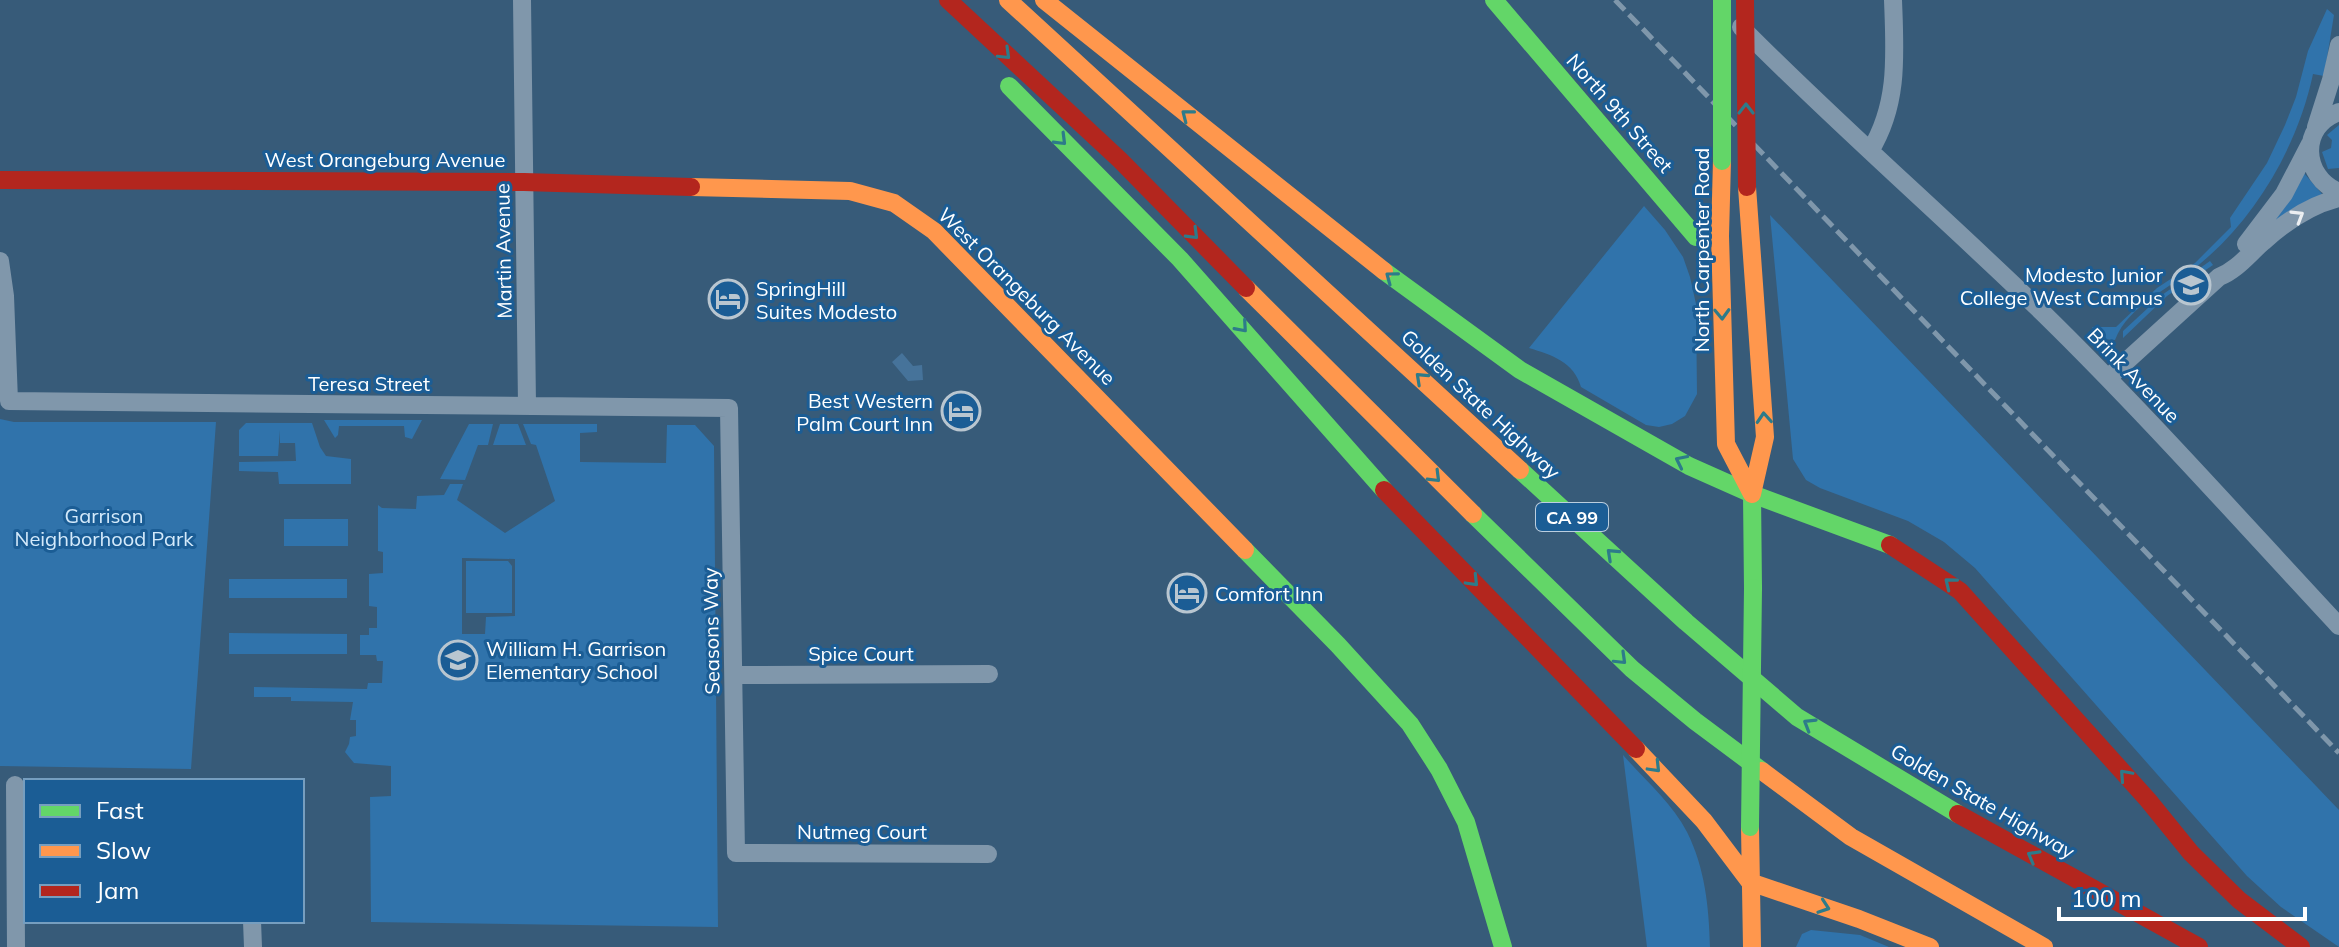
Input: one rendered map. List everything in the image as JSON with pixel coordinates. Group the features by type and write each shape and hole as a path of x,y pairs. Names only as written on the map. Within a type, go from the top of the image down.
{"main road":[{"path":"933,0 987,62 1180,259 1361,467 1666,779 1704,821 1750,882 1930,947"},
{"path":"948,0 1120,160 1352,396 1632,669 1695,721 1851,837 2044,947"},
{"name":"Golden State Highway","path":"1008,0 1686,622 1797,717 1942,805 2199,947"},
{"path":"1044,0 1379,267 1481,343 1534,378 1656,449 1752,494 1901,550 1960,591 2148,800 2191,853 2239,900 2301,947"},
{"name":"North 9th Street","path":"1494,0 1696,237 1720,236"},
{"name":"North Carpenter Road","path":"1722,0 1720,236 1726,444 1752,494"},
{"name":"North Carpenter Road","path":"1745,0 1747,187 1765,437 1752,494 1752,947"},
{"name":"West Orangeburg Avenue","path":"0,180 524,182 850,191 894,203 913,214 944,241 1338,645 1410,724 1439,769 1466,822 1503,947"}],"street":[{"name":"Martin Avenue","path":"522,0 527,405"},
{"name":"Brink Avenue","path":"1713,0 1823,110 2108,378 2339,626"},
{"path":"1870,151 1890,109 1895,69 1893,0"},
{"path":"2108,378 2277,229 2303,212 2339,195 2315,173 2309,154 2339,45"},
{"path":"2219,277 2224,266 2256,233 2284,194 2321,122 2339,112"},
{"name":"Teresa Street","path":"0,261 5,296 9,401 729,408"},
{"name":"Seasons Way","path":"729,408 736,853"},
{"name":"Spice Court","path":"734,675 989,674"},
{"path":"14,785 16,947"},
{"name":"Nutmeg Court","path":"736,853 988,854"},
{"path":"252,923 253,947"}],"green space":[{"path":"2327,9 2334,15 2324,76 2313,74 2286,153 2257,201 2240,224 2201,263 2130,316 2115,340 2101,339 2092,327 2116,327 2157,288 2195,263 2231,227 2230,218 2267,163 2285,125 2308,51"},
{"path":"2339,125 2339,168 2328,169 2322,152 2331,148 2332,140 2327,135"},
{"path":"2303,172 2322,194 2268,227"},
{"path":"1644,206 1683,257 1696,304 1697,394 1685,416 1659,427 1646,425 1581,387 1568,366 1529,348"},
{"path":"1770,215 2339,810 2339,947 2281,907 2247,876 1975,568 1944,542 1908,521 1806,480 1793,459"},
{"path":"2210,261 2213,265 2167,296 2123,338 2123,331 2162,295"},
{"name":"Garrison Neighborhood Park","path":"0,419 14,422 216,422 191,769 0,766"},
{"path":"324,420 422,420 412,439 405,437 404,426 339,426 335,438"},
{"path":"246,423 312,423 326,456 351,459 351,484 279,484 278,472 239,471 239,462 296,461 295,443 280,443 280,430 278,456 239,456 239,430"},
{"path":"469,424 493,424 488,445 478,445 465,480 440,479"},
{"path":"500,424 518,424 526,445 493,445"},
{"name":"William H. Garrison Elementary School","path":"523,424 597,424 597,432 580,433 580,462 666,463 667,425 695,425 714,446 718,927 371,922 370,797 391,796 391,766 354,763 345,752 350,737 356,736 356,720 350,720 353,702 254,697 254,687 367,689 368,683 382,683 383,661 377,661 376,655 360,655 360,635 369,635 369,628 377,628 377,607 369,606 369,574 383,573 383,552 378,551 378,505 382,508 416,509 417,496 444,495 450,484 463,484 457,500 505,533 555,501 536,445 531,444","holes":["462,558 515,559 515,616 486,617 485,634 462,634"]},
{"path":"284,519 348,519 348,546 284,546"},
{"path":"466,561 508,561 512,566 512,613 466,613"},
{"path":"229,579 347,579 347,598 229,598"},
{"path":"229,633 347,634 347,654 229,654"},
{"path":"1623,755 1666,801 1687,832 1705,888 1710,947 1647,947"},
{"path":"1811,930 1860,935 1889,947 1796,947 1802,934"}],"shaded area":[{"path":"902,353 913,366 922,365 923,380 908,381 892,362"}],"railway":[{"path":"1615,0 2339,753"}],"traffic: fast":[{"path":"1494,0 1696,237 1720,236"},
{"path":"1722,0 1722,161"},
{"path":"1009,86 1180,259 1384,490"},
{"path":"1384,271 1520,370 1689,466 1752,494 1890,545"},
{"path":"1520,470 1686,622 1797,717 1958,814"},
{"path":"1752,494 1753,588"},
{"path":"1473,514 1632,669 1762,771"},
{"path":"1245,550 1410,724 1439,769 1466,822 1503,947"},
{"path":"1750,827 1753,588"}],"traffic: slow":[{"path":"1008,0 1520,470"},
{"path":"1044,0 1384,271"},
{"path":"1722,161 1720,236 1726,444 1752,494"},
{"path":"691,187 850,191 894,203 934,231 1245,550"},
{"path":"1747,187 1765,437 1752,494"},
{"path":"1246,288 1473,514"},
{"path":"1636,749 1704,821 1750,882 1930,947"},
{"path":"1762,771 1851,837 2044,947"},
{"path":"1750,827 1752,947"}],"traffic: jam":[{"path":"948,0 1120,160 1246,288"},
{"path":"1745,0 1747,187"},
{"path":"0,180 524,182 691,187"},
{"path":"1384,490 1636,749"},
{"path":"1890,545 1960,591 2148,800 2191,853 2239,900 2301,947"},
{"path":"1958,814 2199,947"}],"place":[{"name":"Modesto Junior College West Campus","path":"2191,285"},
{"name":"SpringHill Suites Modesto","path":"728,299"},
{"name":"Best Western Palm Court Inn","path":"961,411"},
{"name":"Comfort Inn","path":"1187,593"},
{"name":"William H. Garrison Elementary School","path":"458,660"}]}
